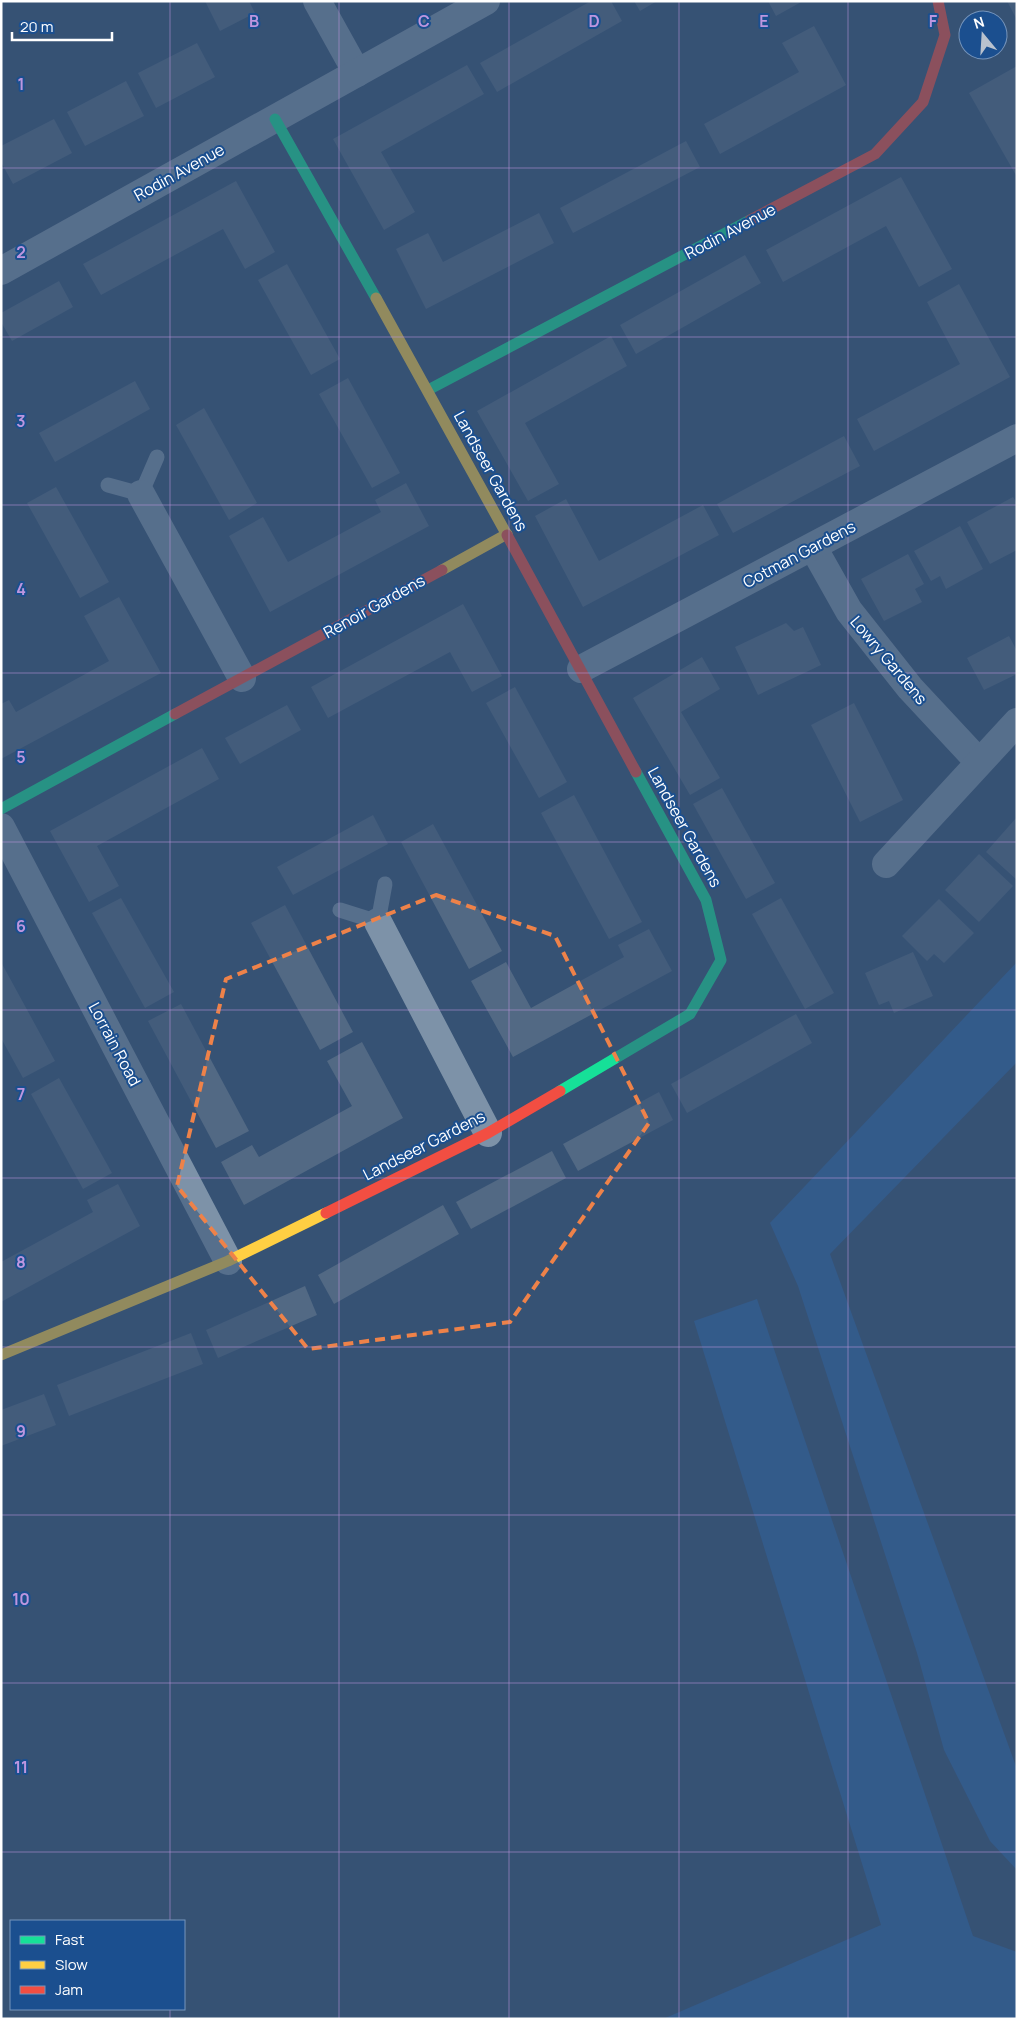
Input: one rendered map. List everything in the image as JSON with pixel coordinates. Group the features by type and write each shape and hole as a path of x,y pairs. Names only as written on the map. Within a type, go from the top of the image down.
{"street":[{"path":"317,1 357,72"},
{"name":"Rodin Avenue","path":"1,271 486,1"},
{"name":"Rodin Avenue","path":"428,390 875,154 924,102 944,35 938,1"},
{"name":"Landseer Gardens","path":"1,1355 228,1261 488,1132 690,1014 721,960 706,900 428,390 275,119"},
{"name":"Cotman Gardens","path":"580,669 1017,438"},
{"path":"141,494 242,678"},
{"name":"Renoir Gardens","path":"1,809 507,534"},
{"name":"Lowry Gardens","path":"813,547 849,611 910,688 979,762"},
{"path":"886,864 1017,722"},
{"name":"Lorrain Road","path":"1,827 228,1261"},
{"path":"378,922 488,1132"}],"lane":[{"path":"108,485 141,494 157,457"},
{"path":"340,910 378,922 385,884"}],"highlighted area":[{"path":"436,895 555,936 649,1123 510,1322 308,1349 177,1186 226,979"}],"shaded area":[{"path":"1017,962 1017,1062 830,1254 1017,1769 1017,1870 990,1841 944,1750 917,1653 798,1286 770,1223"},
{"path":"757,1299 973,1936 1017,1952 1017,2019 663,2019 881,1925 694,1321"}],"building":[{"path":"205,1 249,1 255,13 220,31"},
{"path":"591,1 611,1 622,21 497,92 480,63"},
{"path":"634,1 657,1 640,11"},
{"path":"768,1 803,1 776,16"},
{"path":"1007,1 1017,1 1017,20"},
{"path":"814,26 846,85 720,154 704,124 799,72 782,43"},
{"path":"197,43 215,77 156,108 138,73"},
{"path":"467,65 484,94 381,152 415,212 384,230 333,139"},
{"path":"1017,66 1017,177 969,93"},
{"path":"126,81 144,116 85,146 67,112"},
{"path":"54,119 72,153 13,184 1,162 1,146"},
{"path":"686,141 700,167 573,233 560,208"},
{"path":"901,177 952,269 919,287 886,226 783,282 766,250"},
{"path":"236,181 275,252 245,269 223,229 101,295 83,264"},
{"path":"539,213 554,243 426,309 396,249 428,233 443,262"},
{"path":"745,255 761,283 636,354 620,325"},
{"path":"287,264 340,359 311,375 258,280"},
{"path":"59,281 73,307 12,341 1,322 1,313"},
{"path":"959,284 1010,377 874,451 857,419 960,364 927,302"},
{"path":"611,336 627,366 525,423 559,484 528,501 477,411"},
{"path":"348,378 400,473 372,488 319,394"},
{"path":"135,381 150,409 55,462 39,433"},
{"path":"204,408 257,503 229,520 176,425"},
{"path":"844,436 860,466 733,533 717,504"},
{"path":"406,483 429,526 270,612 229,536 263,517 288,562 381,512 375,500"},
{"path":"56,487 109,582 80,598 27,503"},
{"path":"1013,497 1017,503 1017,550 990,564 967,522"},
{"path":"566,499 599,561 703,505 719,535 583,607 535,516"},
{"path":"960,526 983,569 946,589 940,576 931,581 914,551"},
{"path":"908,554 924,584 915,589 922,602 884,621 861,579"},
{"path":"119,597 161,673 1,759 1,704 9,700 16,712 109,661 84,616"},
{"path":"463,604 502,676 472,692 450,652 328,718 311,687"},
{"path":"786,623 794,631 803,627 821,665 758,695 735,647"},
{"path":"1009,636 1017,651 1017,674 984,690 967,658"},
{"path":"702,657 720,689 681,712 720,778 690,795 633,698"},
{"path":"515,687 567,782 539,798 486,703"},
{"path":"854,703 903,800 860,822 811,725"},
{"path":"287,705 301,730 240,764 225,738"},
{"path":"202,748 219,779 97,846 119,886 89,902 50,831"},
{"path":"722,788 775,883 746,899 693,804"},
{"path":"574,795 642,922 609,939 541,813"},
{"path":"373,815 388,844 293,895 277,867"},
{"path":"1017,817 1017,880 986,852"},
{"path":"433,824 502,951 469,969 401,842"},
{"path":"979,854 1013,886 979,922 945,890"},
{"path":"121,898 174,992 145,1008 92,913"},
{"path":"781,898 834,993 805,1009 752,914"},
{"path":"939,899 974,933 944,963 934,954 927,961 902,936"},
{"path":"285,905 353,1032 320,1050 251,923"},
{"path":"649,929 672,971 513,1057 471,981 506,962 531,1008 624,957 618,945"},
{"path":"913,952 933,996 894,1013 889,1001 879,1005 865,973"},
{"path":"1,962 55,1061 23,1078 1,1038"},
{"path":"181,1004 249,1131 216,1148 148,1021"},
{"path":"796,1014 812,1043 687,1113 671,1084"},
{"path":"362,1042 403,1118 244,1205 221,1162 252,1145 259,1157 352,1106 327,1061"},
{"path":"59,1078 112,1173 83,1189 31,1094"},
{"path":"659,1092 673,1120 578,1171 563,1144"},
{"path":"552,1151 566,1178 471,1229 456,1202"},
{"path":"118,1184 140,1226 1,1302 1,1262 93,1212 87,1200"},
{"path":"443,1205 459,1234 334,1304 318,1275"},
{"path":"305,1286 317,1315 218,1358 206,1330"},
{"path":"191,1333 203,1364 69,1416 57,1385"},
{"path":"44,1394 56,1425 1,1446 1,1410"}],"traffic: fast":[{"path":"275,119 376,298"},
{"path":"428,390 750,220"},
{"path":"1,809 175,714"},
{"path":"560,1091 690,1014 721,960 706,900 636,772"}],"traffic: slow":[{"path":"376,298 507,535"},
{"path":"442,570 507,534"},
{"path":"1,1355 228,1261 326,1213"}],"traffic: jam":[{"path":"750,220 875,154 923,102 945,35 938,1"},
{"path":"507,535 636,772"},
{"path":"175,714 442,570"},
{"path":"326,1213 488,1133 560,1091"}]}
